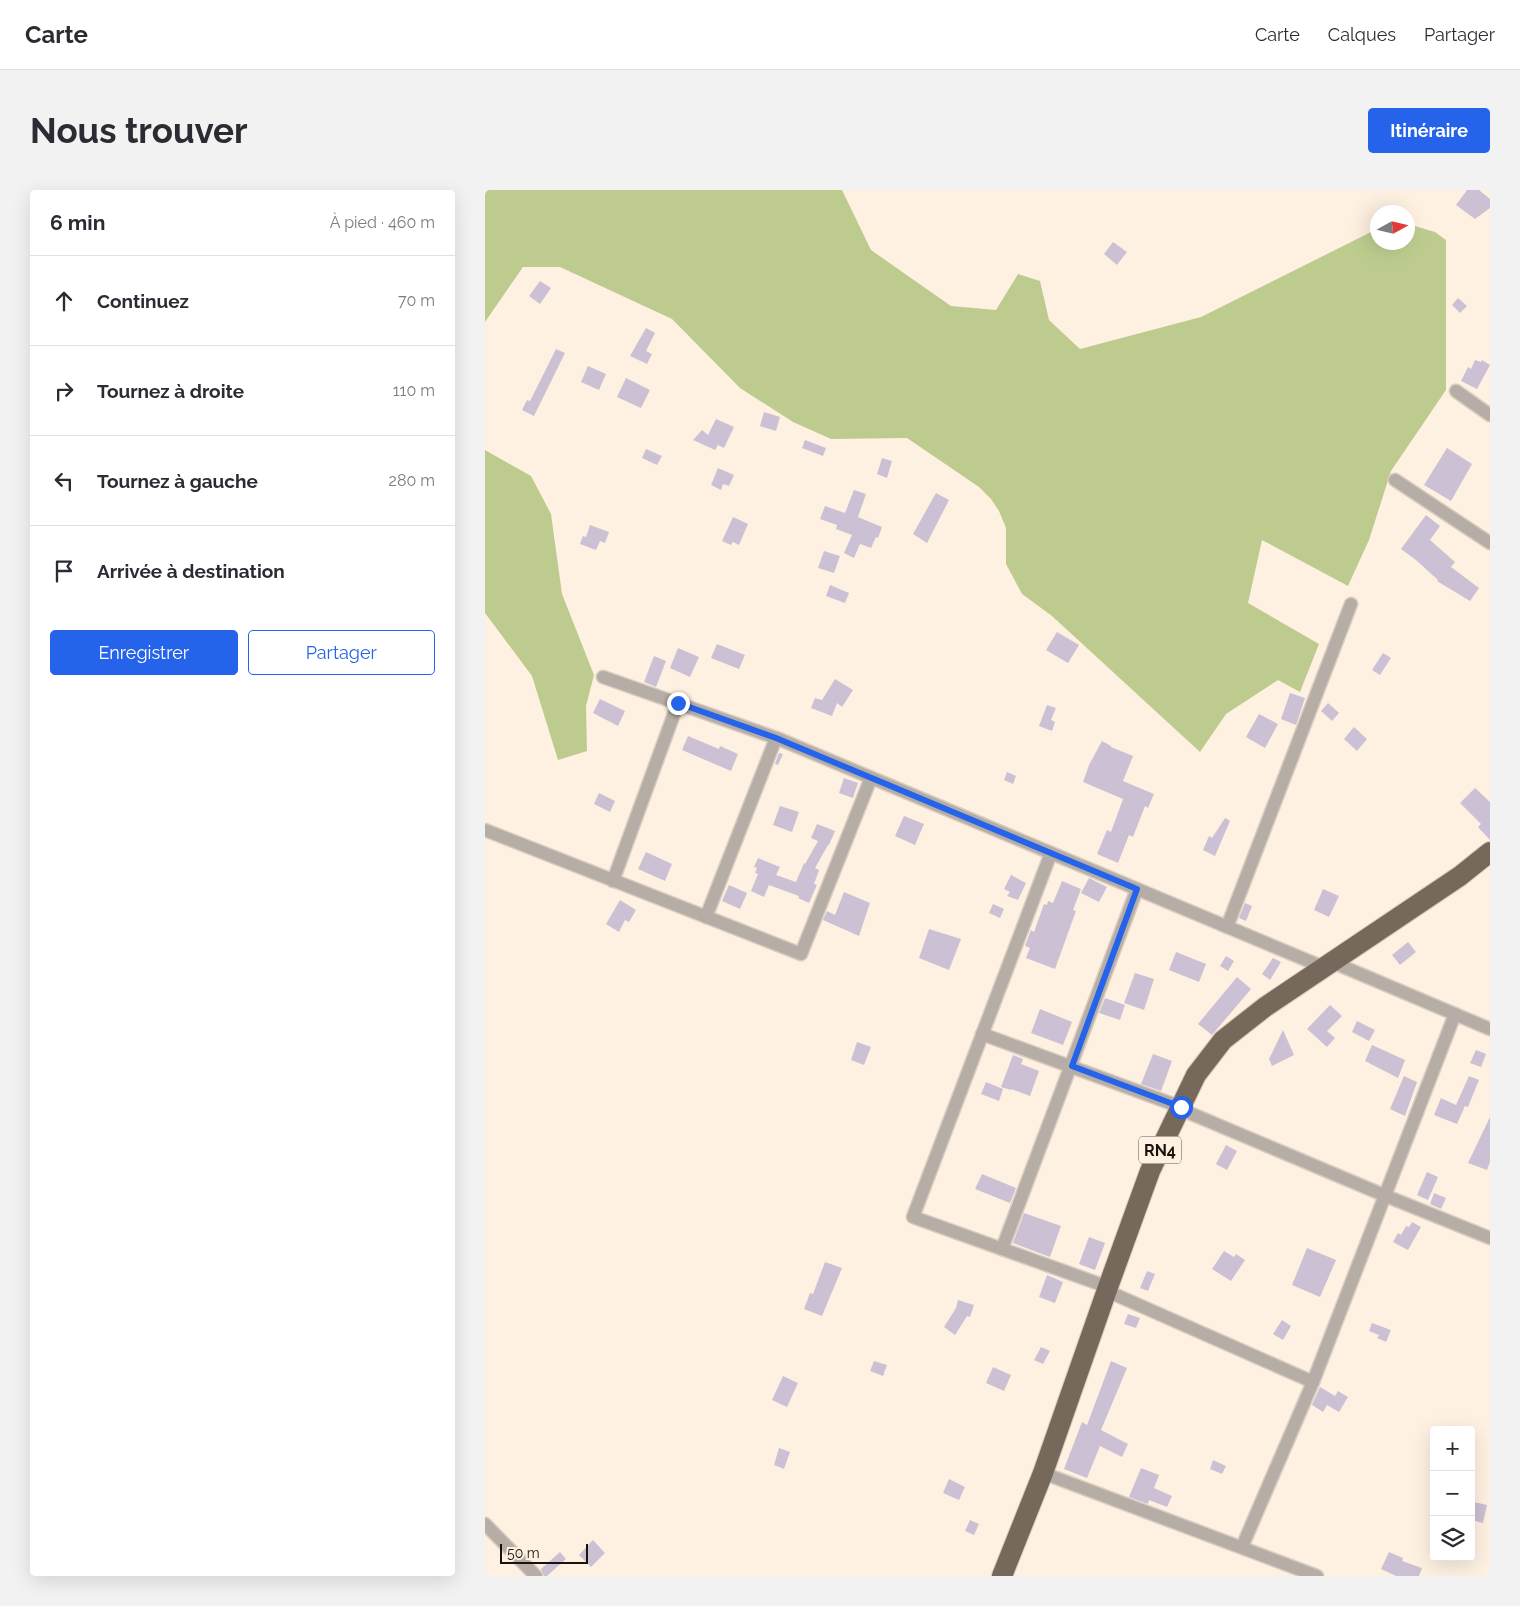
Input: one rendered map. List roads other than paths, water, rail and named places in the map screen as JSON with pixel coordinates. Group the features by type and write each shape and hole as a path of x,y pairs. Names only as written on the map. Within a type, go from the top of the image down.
{"highway":[{"name":"RN4","path":"1002,1576 1043,1473 1150,1171 1196,1075 1223,1040 1265,1007 1460,876 1490,852"}],"street":[{"path":"1456,391 1490,415"},
{"path":"1395,480 1490,542"},
{"path":"1227,927 1351,604"},
{"path":"603,677 776,738 1227,927 1328,964 1490,1029"},
{"path":"613,881 678,703"},
{"path":"707,917 776,738"},
{"path":"485,830 801,954 871,778"},
{"path":"1051,853 913,1217 1107,1289 1313,1382"},
{"path":"1002,1249 1137,889"},
{"path":"1242,1547 1313,1382 1455,1014"},
{"path":"982,1034 1072,1066 1180,1108 1490,1238"},
{"path":"1043,1473 1317,1576"},
{"path":"485,1524 536,1576"}]}
